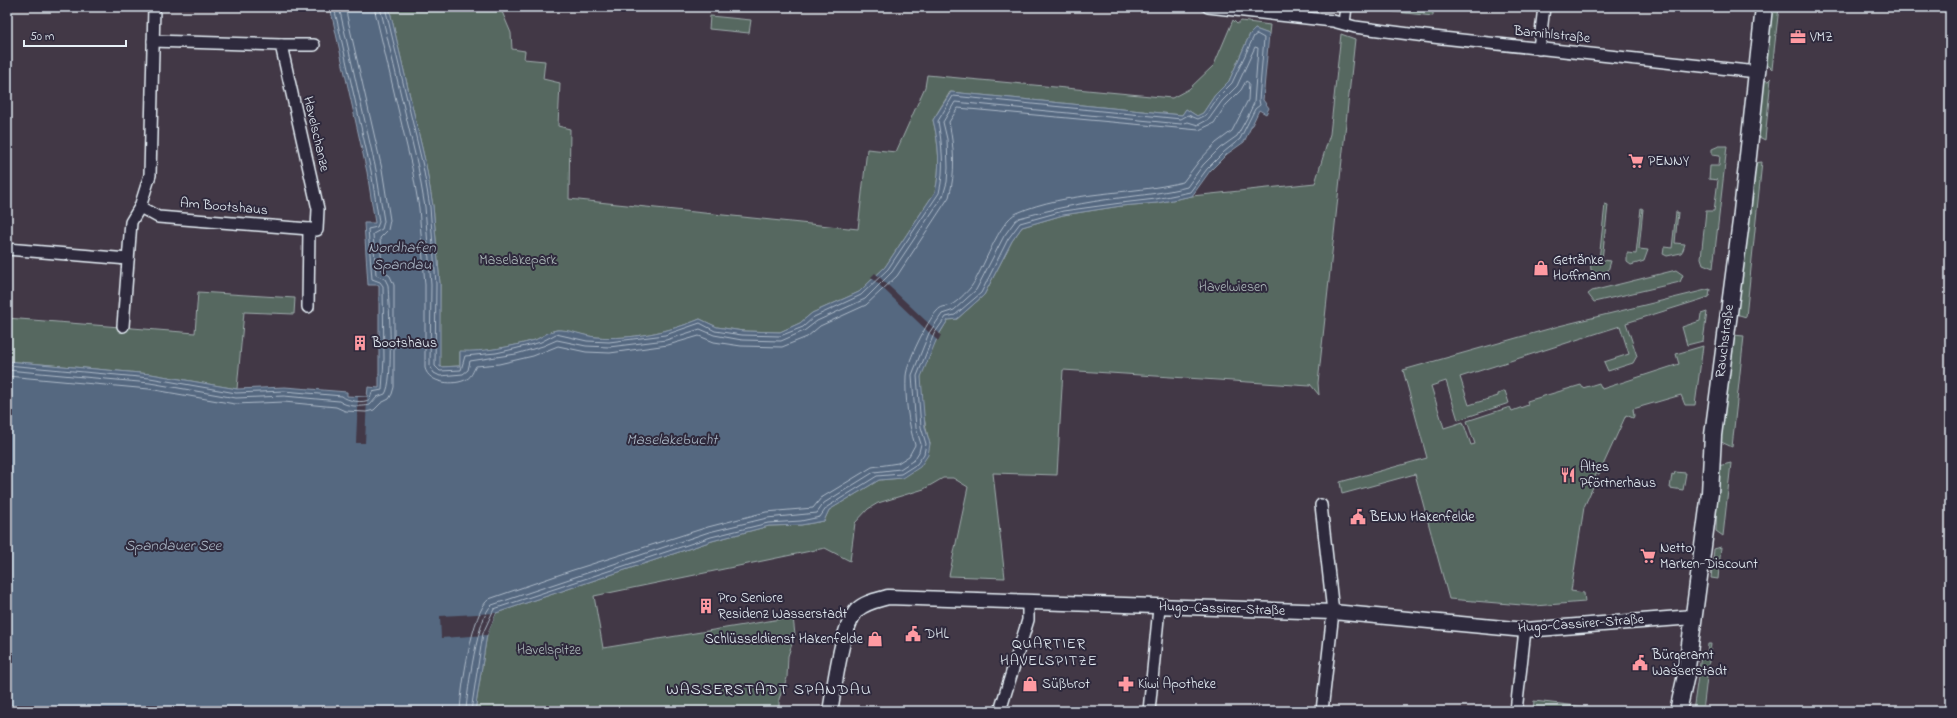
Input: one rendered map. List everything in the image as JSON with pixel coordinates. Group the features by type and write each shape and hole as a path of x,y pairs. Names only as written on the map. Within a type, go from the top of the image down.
{"main road":[{"name":"Rauchstraße","path":"1678,711 1686,675 1710,493 1713,435 1741,221 1764,7"},
{"name":"Rauchstraße","path":"1686,675 1688,711"}],"street":[{"path":"123,326 131,222 140,208 150,175 154,7"},
{"name":"Bamihlstraße","path":"1208,7 1344,23 1355,27 1433,37 1757,72"},
{"path":"1344,23 1346,7"},
{"path":"1539,49 1544,7"},
{"path":"153,41 314,45"},
{"name":"Havelschanze","path":"281,44 318,209 313,229"},
{"name":"Am Bootshaus","path":"140,208 158,217 313,229"},
{"path":"308,307 313,229"},
{"path":"7,250 128,259"},
{"path":"1321,505 1333,612 1322,711"},
{"name":"Hugo-Cassirer-Straße","path":"830,711 845,637 850,623 857,610 864,604 888,597 1159,608 1333,612 1525,630 1693,617"},
{"path":"1000,711 1028,620 1028,602"},
{"path":"1149,711 1159,608"},
{"path":"1516,711 1525,630"}],"green space":[{"name":"Maselakepark","path":"389,7 500,7 511,33 512,49 525,51 524,59 545,61 543,79 560,83 558,126 570,129 569,199 858,229 867,149 896,152 925,87 927,75 1172,98 1189,89 1214,65 1233,20 1237,24 1241,21 1270,25 1269,34 1255,29 1250,34 1229,81 1215,95 1203,113 1197,116 1186,109 1182,115 950,92 933,120 937,138 939,165 935,192 885,267 859,292 812,313 800,323 780,332 743,331 717,327 700,319 675,328 636,336 609,338 557,330 535,340 517,345 498,349 460,352 460,366 439,367 440,284 433,206 426,165"},
{"path":"1367,7 1433,7 1433,16 1368,9"},
{"path":"1771,7 1779,7 1772,69 1769,66 1764,65"},
{"path":"710,16 751,20 749,33 709,29"},
{"name":"Havelwiesen","path":"1341,34 1355,39 1318,383 1319,395 1310,384 1310,386 1063,370 1057,475 993,473 1005,578 949,576 968,487 953,478 943,478 924,489 878,503 868,509 855,523 850,561 825,548 594,596 603,648 793,617 795,635 788,656 787,678 779,699 779,711 475,711 487,634 496,613 712,541 769,526 801,525 824,521 829,510 879,480 902,478 930,444 926,429 921,390 921,376 929,355 948,320 957,319 984,295 1012,241 1022,227 1063,215 1121,206 1157,203 1192,196 1315,183 1330,134"},
{"path":"1771,78 1765,140 1757,136 1763,80 1768,81"},
{"path":"1719,146 1727,146 1713,268 1703,264 1701,258 1706,211 1714,211 1718,180 1709,179 1710,166 1719,166 1720,155 1712,154 1712,149"},
{"path":"1762,162 1746,317 1736,314 1754,163"},
{"path":"1605,204 1608,205 1602,260 1611,261 1608,271 1597,273 1591,270 1590,260 1599,260"},
{"path":"1641,208 1643,209 1639,249 1648,250 1644,261 1631,265 1627,262 1627,253 1636,254"},
{"path":"1676,212 1678,212 1675,243 1685,244 1681,253 1667,256 1663,254 1664,247 1672,248"},
{"path":"1676,270 1683,275 1680,282 1594,302 1588,294 1592,291"},
{"path":"1710,289 1709,297 1626,323 1637,356 1633,363 1608,371 1604,362 1629,354 1620,326 1460,377 1469,405 1498,396 1498,394 1505,391 1509,403 1458,420 1446,381 1431,386 1444,428 1463,422 1471,445 1475,444 1467,421 1510,407 1512,411 1528,405 1527,401 1581,385 1583,388 1599,383 1602,389 1679,364 1676,354 1703,346 1695,405 1685,405 1681,395 1633,409 1633,418 1626,415 1599,474 1596,474 1595,477 1597,478 1584,507 1571,591 1584,593 1585,602 1534,606 1449,599 1415,474 1342,494 1340,482 1427,458 1403,370 1559,326"},
{"path":"198,292 295,298 294,314 244,312 237,389 151,374 7,361 7,318 195,333"},
{"path":"1707,312 1703,341 1687,345 1682,327 1700,321 1701,314"},
{"path":"1733,335 1744,336 1732,447 1719,441"},
{"path":"1731,463 1723,536 1716,531 1718,466"},
{"path":"1675,472 1686,473 1683,490 1670,488 1672,474 1674,475"},
{"path":"1721,547 1718,579 1711,578 1714,549"},
{"path":"1708,644 1711,644 1703,711 1693,711 1701,656 1707,657"},
{"path":"1534,701 1604,709 1604,711 1533,711"}],"water":[{"path":"330,7 389,7 426,165 433,206 440,284 440,367 460,366 460,351 488,350 516,345 535,340 557,330 609,338 636,336 675,328 700,319 717,327 743,331 780,332 800,323 812,313 859,292 885,267 935,192 939,165 937,138 933,120 951,92 1182,115 1186,109 1197,116 1203,113 1215,95 1229,81 1250,34 1255,29 1269,34 1263,100 1269,108 1266,114 1259,110 1244,142 1227,154 1210,171 1192,196 1157,203 1121,206 1063,215 1022,227 1012,241 984,295 957,319 948,320 938,336 921,377 925,427 930,444 928,455 920,467 903,478 879,480 829,510 824,521 801,525 769,526 712,541 496,613 487,634 475,711 7,711 7,361 151,374 237,389 285,387 347,392 347,396 367,397 368,387 379,388 379,285 368,285 364,223 375,223 367,172"}],"pier":[{"path":"875,273 941,335 938,341 871,277"},
{"path":"358,397 367,397 365,443 356,443"},
{"path":"496,613 487,635 441,638 440,616"}],"place":[{"name":"VMZ","path":"1798,37"},
{"name":"PENNY","path":"1636,161"},
{"name":"Getränke Hoffmann","path":"1541,268"},
{"name":"Bootshaus","path":"360,343"},
{"name":"Altes Pförtnerhaus","path":"1568,475"},
{"name":"BENN Hakenfelde","path":"1358,517"},
{"name":"Netto Marken-Discount","path":"1648,556"},
{"name":"Pro Seniore Residenz Wasserstadt","path":"706,606"},
{"name":"DHL","path":"913,634"},
{"name":"Schlüsseldienst Hakenfelde","path":"875,639"},
{"name":"Bürgeramt Wasserstadt","path":"1640,663"},
{"name":"Süßbrot","path":"1030,684"},
{"name":"Kiwi Apotheke","path":"1126,684"}],"district":[{"name":"QUARTIER HAVELSPITZE","path":"1049,652"},
{"name":"WASSERSTADT SPANDAU","path":"769,690"}],"water label":[{"name":"Nordhafen Spandau","path":"402,256"},
{"name":"Maselakebucht","path":"672,440"},
{"name":"Spandauer See","path":"173,546"}],"park label":[{"name":"Havelspitze","path":"549,650"}]}
